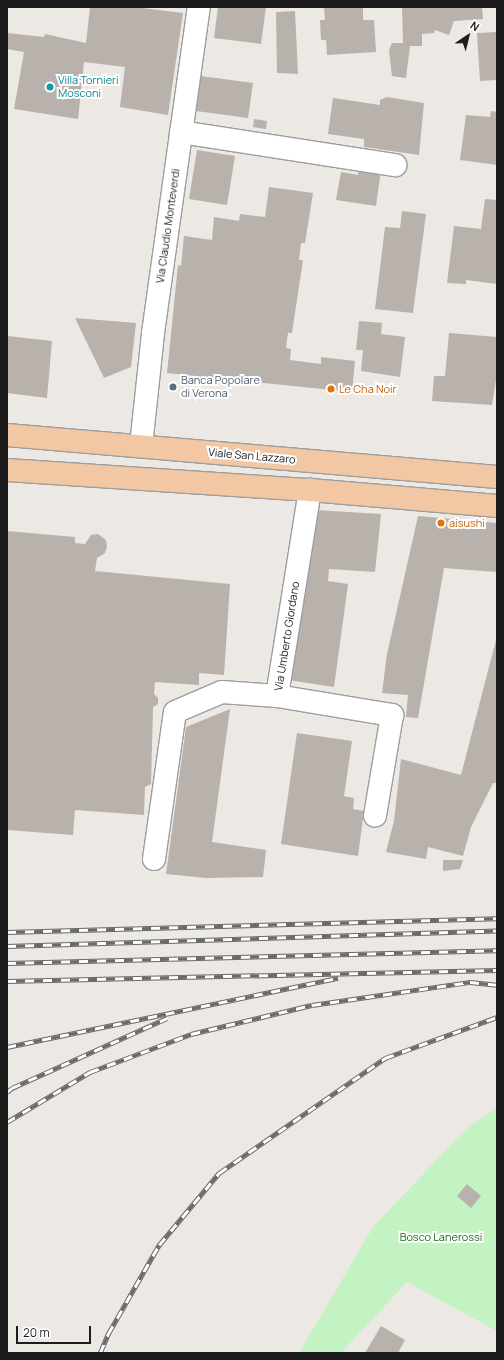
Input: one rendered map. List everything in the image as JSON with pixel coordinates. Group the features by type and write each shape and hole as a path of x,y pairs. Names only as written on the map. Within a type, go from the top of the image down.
{"main road":[{"name":"Viale San Lazzaro","path":"7,435 497,477"},
{"path":"7,470 310,490 497,506"}],"street":[{"name":"Via Claudio Monteverdi","path":"141,446 153,333 199,7"},
{"path":"181,132 395,165"},
{"name":"Via Umberto Giordano","path":"154,859 175,712 222,692 277,696 310,490"},
{"path":"277,696 392,715 375,816"}],"green space":[{"name":"Bosco Lanerossi","path":"497,1108 497,1331 407,1282 341,1353 299,1353 373,1227 467,1128"}],"building":[{"path":"90,7 134,7 183,13 168,115 120,107 125,67 84,62 78,119 14,109 24,52 7,49 7,33 44,37 45,34 86,43"},
{"path":"218,7 266,7 261,44 214,38"},
{"path":"324,7 363,7 363,20 374,20 376,52 327,55 326,40 321,40 320,20 325,20"},
{"path":"402,7 482,7 483,19 454,21 449,35 435,30 434,33 422,34 422,46 410,46 406,78 392,76 389,50 392,43 403,43"},
{"path":"295,11 298,74 277,73 276,12"},
{"path":"497,32 497,80 480,81 477,33"},
{"path":"201,76 253,83 248,118 196,111"},
{"path":"387,97 424,103 419,155 364,147 364,139 328,134 333,98 380,105 380,100"},
{"path":"491,111 497,112 497,165 460,160 466,115 490,117"},
{"path":"254,119 267,121 266,129 253,127"},
{"path":"197,150 235,156 227,205 189,199"},
{"path":"359,167 381,170 376,206 336,200 341,172 358,175"},
{"path":"269,187 313,193 305,243 301,243 299,260 303,260 292,333 288,333 286,348 291,349 290,360 321,364 321,357 355,361 352,392 167,373 178,265 181,266 184,236 212,240 214,217 239,221 240,214 265,217"},
{"path":"485,199 497,200 497,284 466,280 466,284 447,283 454,226 481,229"},
{"path":"402,211 426,214 413,313 375,309 385,227 400,228"},
{"path":"75,318 136,323 131,367 104,378"},
{"path":"359,321 382,323 381,334 405,337 400,377 361,371 363,350 356,350"},
{"path":"449,333 497,337 497,374 492,405 432,401 434,376 445,376"},
{"path":"7,336 52,341 47,398 7,393"},
{"path":"315,510 381,514 375,572 329,569 328,581 348,584 334,687 288,680 303,568 309,568"},
{"path":"418,516 497,523 497,572 444,568 418,718 406,717 408,695 382,693 387,654"},
{"path":"7,531 75,537 75,543 85,544 91,535 98,534 106,540 107,547 105,553 97,558 95,571 230,584 224,675 199,673 199,685 155,682 154,694 158,698 158,704 153,707 151,784 145,787 144,815 75,810 73,835 7,830"},
{"path":"497,636 497,783 493,783 471,827 463,856 428,847 426,859 386,852 394,821 401,759 461,775"},
{"path":"230,709 212,842 266,850 263,877 206,878 166,874 186,727"},
{"path":"297,733 352,741 344,796 354,798 353,809 364,811 358,856 281,844"},
{"path":"443,860 463,860 460,869 443,871"},
{"path":"467,1184 481,1196 471,1208 457,1196"},
{"path":"381,1326 405,1340 398,1353 365,1353"}],"railway":[{"path":"7,932 497,918"},
{"path":"7,946 497,931"},
{"path":"7,963 497,950"},
{"path":"7,981 497,970"},
{"path":"7,1047 338,978"},
{"path":"7,1122 90,1072 191,1034 312,1005 470,982 497,985"},
{"path":"100,1353 108,1334 159,1245 219,1173 385,1058 497,1017"},
{"path":"7,1092 12,1088 167,1018"}],"place":[{"name":"Villa Tornieri Mosconi","path":"50,87"},
{"name":"Banca Popolare di Verona","path":"173,387"},
{"name":"Le Cha Noir","path":"331,389"},
{"name":"aisushi","path":"441,523"}]}
